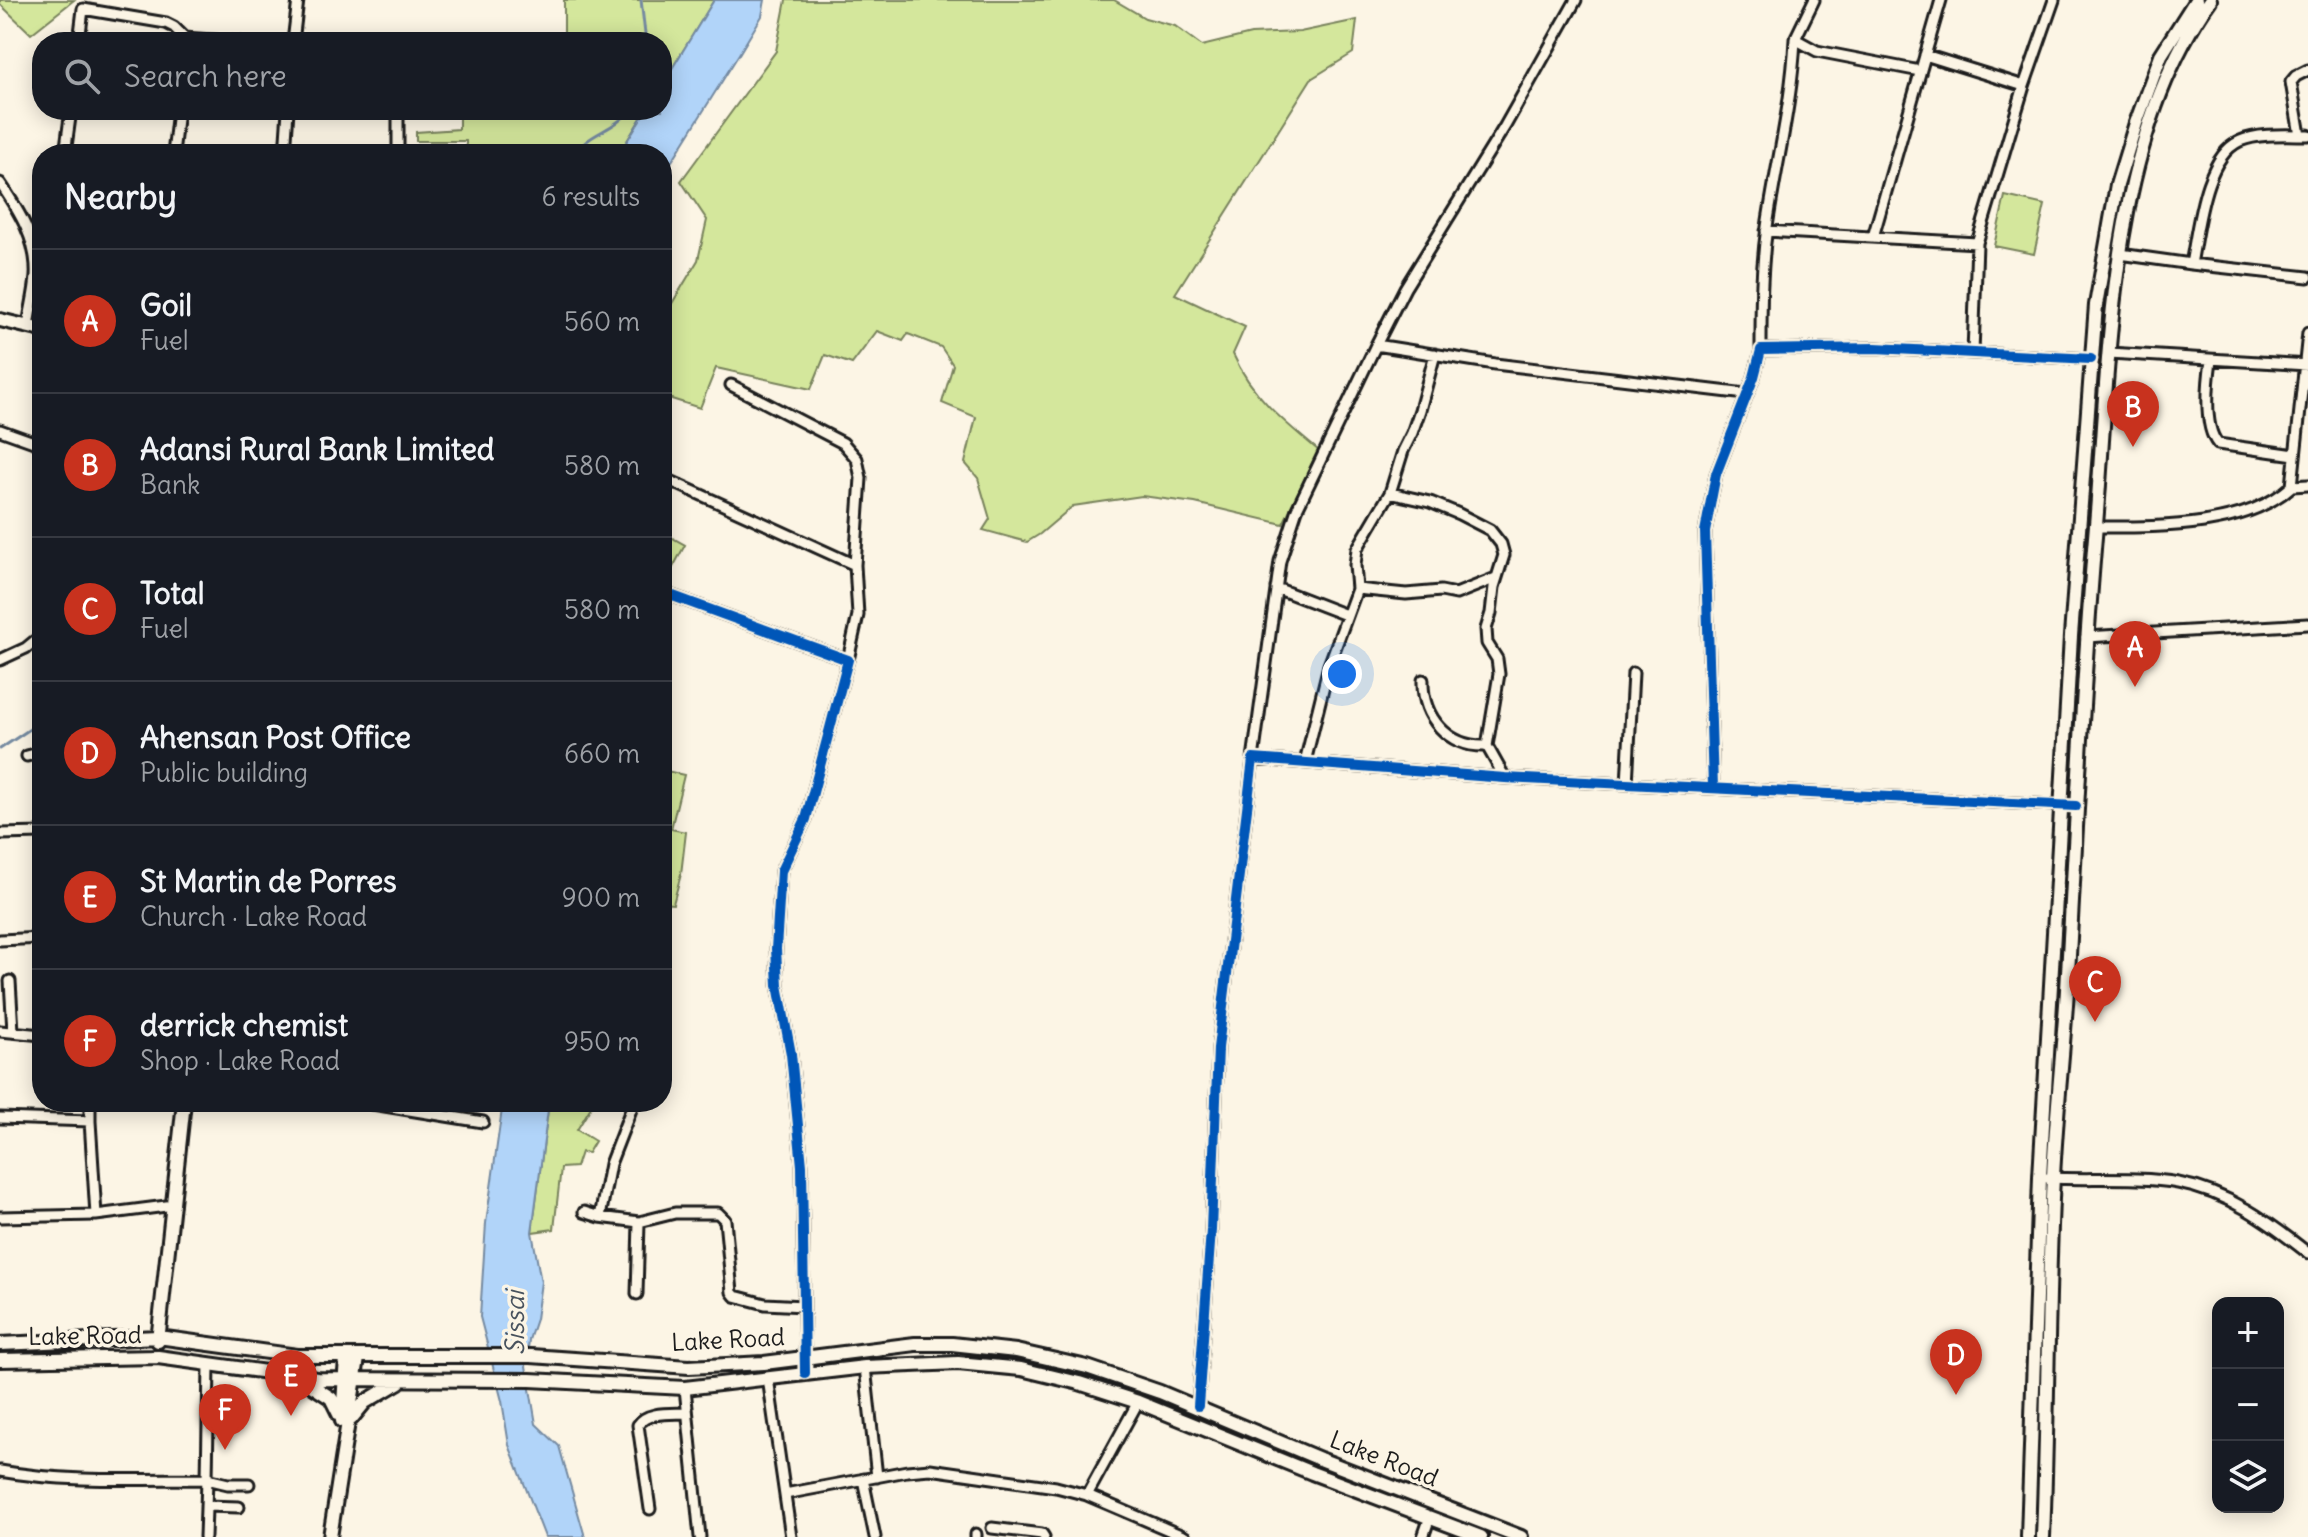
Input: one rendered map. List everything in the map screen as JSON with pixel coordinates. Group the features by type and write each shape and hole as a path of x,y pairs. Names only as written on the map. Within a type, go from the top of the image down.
{"main road":[{"path":"2184,0 2184,17"},
{"path":"2028,1537 2071,636 2091,359 2104,251 2117,185 2161,55 2196,0"},
{"path":"2043,1537 2047,1178 2067,995 2086,637 2109,353 2120,254 2149,129 2174,62 2210,0"},
{"path":"0,320 32,328"},
{"path":"158,1357 183,1112"},
{"name":"Lake Road","path":"0,1344 158,1337 297,1356 531,1356 689,1367 805,1358 915,1344 952,1344 1016,1351 1087,1367 1198,1406 1320,1459 1521,1537"},
{"name":"Lake Road","path":"0,1360 158,1357 209,1366 350,1381 530,1380 685,1388 865,1367 958,1363 1021,1369 1138,1402 1481,1537"},
{"path":"330,1537 352,1357"},
{"path":"297,1377 331,1398 346,1424"},
{"path":"346,1424 365,1402 400,1381"}],"street":[{"path":"294,32 298,0"},
{"path":"1198,1406 1211,1230 1219,1039 1280,561 1297,509 1405,288 1505,126 1576,0"},
{"path":"1713,787 1705,532 1716,474 1754,377 1761,350 1760,306 1766,231 1794,71 1795,39 1814,0"},
{"path":"1873,237 1941,0"},
{"path":"1973,353 1977,243 2024,86 2054,0"},
{"path":"80,32 84,5 166,23 178,32"},
{"path":"1795,39 1817,51 1920,71"},
{"path":"1925,55 2024,86"},
{"path":"2191,264 2209,183 2223,152 2237,142 2250,138 2304,135 2290,93 2291,82 2308,70"},
{"path":"66,144 70,120"},
{"path":"174,144 177,120"},
{"path":"286,144 287,120"},
{"path":"398,120 398,144"},
{"path":"0,183 25,224 32,244"},
{"path":"1766,231 1977,243"},
{"path":"2120,254 2308,277"},
{"path":"28,327 32,307"},
{"path":"2292,486 2308,333"},
{"path":"1376,345 1495,364 1746,394"},
{"path":"1761,350 1875,348 2091,359"},
{"path":"2109,353 2306,365"},
{"path":"1305,762 1322,690 1357,589 1357,549 1390,493 1420,410 1435,354"},
{"path":"2211,360 2208,403 2212,438 2218,444 2295,455"},
{"path":"731,385 843,443 857,459 861,478 855,565 858,615 806,819 781,871 776,949 778,985 791,1054 802,1166 805,1373"},
{"path":"0,430 32,441"},
{"path":"672,482 855,565"},
{"path":"2096,527 2185,524 2229,516 2270,504 2292,486 2308,485"},
{"path":"1390,493 1430,502 1490,530 1501,544 1504,555 1486,629 1487,643 1497,659 1499,674 1487,746 1505,778"},
{"path":"1357,589 1406,594 1441,591 1456,594 1496,578"},
{"path":"1276,588 1346,615"},
{"path":"672,596 848,660"},
{"path":"2086,637 2308,624"},
{"path":"0,660 32,643"},
{"path":"1627,784 1633,673"},
{"path":"1423,680 1423,695 1434,724 1464,744 1487,746"},
{"path":"27,756 32,755"},
{"path":"1253,759 1505,778 2076,806"},
{"path":"0,834 32,833"},
{"path":"0,940 32,938"},
{"path":"10,981 13,1031"},
{"path":"0,1031 32,1034"},
{"path":"90,1112 96,1215"},
{"path":"422,1112 483,1122"},
{"path":"600,1217 610,1164 630,1112"},
{"path":"0,1118 90,1121"},
{"path":"2047,1178 2176,1182 2210,1191 2254,1212 2308,1253"},
{"path":"0,1217 96,1215 174,1205"},
{"path":"584,1212 639,1222 675,1213 718,1213 725,1220 732,1292 735,1296 757,1303 804,1306"},
{"path":"637,1294 639,1222"},
{"path":"205,1537 209,1366"},
{"path":"865,1367 877,1477"},
{"path":"768,1378 791,1537"},
{"path":"685,1388 700,1537"},
{"path":"1087,1495 1138,1402"},
{"path":"650,1509 638,1425 647,1416 687,1413"},
{"path":"785,1494 930,1469 1056,1487 1087,1495 1168,1534 1185,1537"},
{"path":"0,1471 78,1480 207,1479 249,1484"},
{"path":"863,1479 875,1537"},
{"path":"206,1506 239,1507"},
{"path":"1423,1537 1430,1517"},
{"path":"992,1528 1042,1534 1044,1537"}],"green space":[{"path":"0,0 74,0 31,34 0,4"},
{"path":"564,0 714,0 672,69 672,32 564,32"},
{"path":"786,0 1114,0 1145,18 1175,26 1202,46 1251,34 1300,32 1357,20 1353,53 1311,79 1175,294 1245,327 1233,354 1240,369 1270,407 1318,450 1283,524 1195,503 1142,496 1073,506 1027,542 983,530 990,519 978,478 965,463 976,417 942,403 953,365 941,347 908,334 903,341 877,331 852,364 825,355 811,389 716,368 700,408 672,399 672,303 698,260 707,220 681,181 776,51"},
{"path":"459,120 640,120 625,144 416,141 416,132 459,129"},
{"path":"2005,196 2045,205 2034,254 1994,246"},
{"path":"672,538 685,545 672,569"},
{"path":"672,772 684,775 672,825"},
{"path":"672,829 686,832 681,874 673,904"},
{"path":"548,1112 588,1112 577,1130 595,1141 588,1153 581,1152 576,1167 561,1168 554,1229 532,1232"}],"water":[{"path":"714,0 765,0 762,16 672,161 672,144 625,144 640,120 672,120 672,69"},
{"name":"Sissai","path":"502,1112 548,1112 532,1232 541,1282 526,1366 536,1424 559,1446 585,1537 545,1537 509,1445 502,1401 480,1317 486,1223"}],"waterway":[{"path":"641,0 645,32"},
{"path":"584,144 620,120"},
{"path":"0,749 32,728"}],"cycle path":[{"path":"1713,787 1705,532 1716,474 1754,377 1761,350 1875,348 2091,359"},
{"path":"672,596 848,660 806,819 781,871 776,949 778,985 791,1054 802,1166 805,1373"},
{"path":"1198,1406 1211,1230 1218,1048 1253,759 1505,778 2076,806"}],"place":[{"name":"Adansi Rural Bank Limited","path":"2133,447"},
{"name":"Goil","path":"2135,687"},
{"name":"Total","path":"2095,1022"},
{"name":"Ahensan Post Office","path":"1956,1395"},
{"name":"St Martin de Porres","path":"291,1416"},
{"name":"derrick chemist","path":"225,1450"}]}
